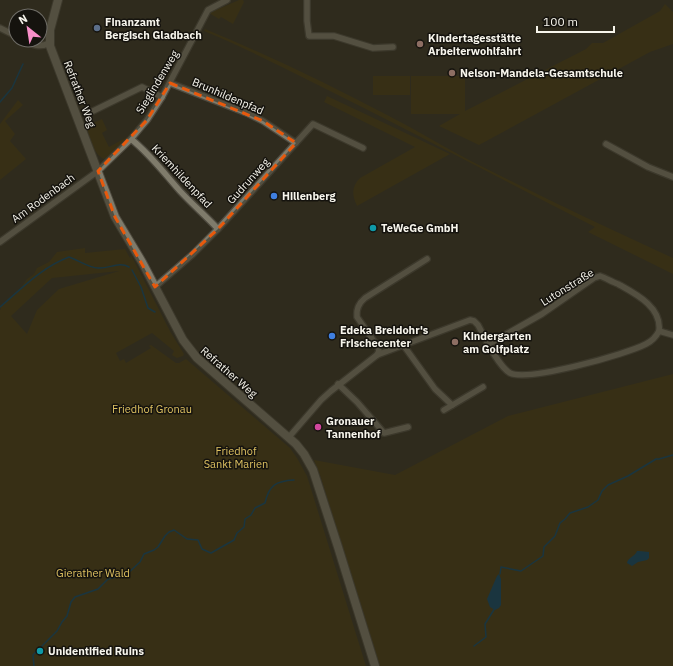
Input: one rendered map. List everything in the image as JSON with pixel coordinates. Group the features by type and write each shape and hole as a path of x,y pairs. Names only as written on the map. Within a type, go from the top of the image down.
{"main road":[{"name":"Refrather Weg","path":"58,0 50,30 49,43 115,217 155,286 178,332 193,355 289,437 299,447 313,470 375,666"}],"street":[{"name":"Sieglindenweg","path":"98,171 131,139 147,120 170,83 208,10 227,0"},
{"path":"307,0 307,22 309,36 334,36 373,48 393,47"},
{"name":"Brunhildenpfad","path":"170,83 247,113 263,121 296,143"},
{"path":"89,113 142,87 162,97"},
{"name":"Gudrunweg","path":"155,286 192,254 218,228 313,124 363,148"},
{"name":"Kriemhildenpfad","path":"131,139 146,152 181,191 218,228"},
{"path":"606,144 673,177"},
{"name":"Am Rodenbach","path":"0,242 98,171"},
{"path":"377,355 379,351 378,347 357,317 356,313 358,306 365,298 426,259"},
{"name":"Lutonstraße","path":"489,344 520,328 594,278 600,276 632,291 652,307 659,320 659,331"},
{"path":"289,437 321,400 338,384 377,355 470,320 477,324 506,370 514,374 524,375 570,368 630,350 650,341 659,331 673,335"},
{"path":"404,346 435,389 452,405"},
{"path":"338,384 384,433 408,426"},
{"path":"444,410 484,387"}],"highlighted area":[{"path":"170,83 263,121 296,143 218,229 155,287 115,217 98,171 147,120"}],"green space":[{"path":"239,0 243,0 244,2 233,24 221,17 219,19 209,13"},
{"path":"665,4 673,12 673,44 650,52 479,145 439,126 460,114 411,114 411,76 465,76 465,111 586,49 592,43 603,43 660,11"},
{"path":"205,29 322,82 391,117 496,174 673,258 673,274 588,232 595,227 358,105 264,58 204,31"},
{"path":"373,76 410,76 410,95 373,95"},
{"path":"327,96 450,154 357,206 353,191 357,181 415,147 324,102"},
{"path":"18,100 23,105 5,121 15,134 10,141 26,159 0,180 0,124"},
{"path":"102,119 107,130 102,133 109,147 129,136 108,157 104,159 97,153 86,126"},
{"name":"Gierather Wald","path":"85,248 85,253 125,249 130,258 131,255 171,333 184,354 183,356 177,358 172,355 174,351 152,333 116,353 120,361 124,359 126,363 151,348 149,346 151,345 176,363 186,359 290,448 307,476 366,666 0,666 0,307 17,293 27,279 34,274 37,268 49,262 57,252","holes":["119,271 59,289 37,310 27,334 11,316 52,278"]},
{"path":"673,374 673,666 380,666 314,460 395,475 508,416"}],"water":[{"path":"637,551 649,552 649,558 632,566 627,563"},
{"path":"499,574 501,579 501,605 495,610 490,607 487,599"}],"waterway":[{"path":"0,102 12,88 23,64"},
{"path":"0,307 41,272 69,257 95,268 118,265 125,265 129,267"},
{"path":"132,270 141,287 148,308 155,312"},
{"path":"500,574 501,567 521,571 543,556 544,547 555,536 560,523 570,513 588,507 598,500 602,491 608,485 628,476 656,459 673,455"},
{"path":"34,666 33,655 57,631 67,616 71,602 75,597 98,589 108,579 126,575 140,562 144,554 158,547 165,536 174,530 187,539 198,540 202,549 211,553 234,540 237,533 244,527 245,519 251,515 255,508 265,503 269,492 274,485 282,481 294,480"},
{"path":"474,646 486,637 485,624 495,608"}],"place":[{"name":"Finanzamt Bergisch Gladbach","path":"97,28"},
{"name":"Kindertagesstätte Arbeiterwohlfahrt","path":"420,44"},
{"name":"Nelson-Mandela-Gesamtschule","path":"452,73"},
{"name":"Hillenberg","path":"274,196"},
{"name":"TeWeGe GmbH","path":"373,228"},
{"name":"Edeka Breidohr's Frischecenter","path":"332,336"},
{"name":"Kindergarten am Golfplatz","path":"455,342"},
{"name":"Gronauer Tannenhof","path":"318,427"},
{"name":"Unidentified Ruins","path":"40,651"}],"park label":[{"name":"Friedhof Gronau","path":"152,409"},
{"name":"Friedhof Sankt Marien","path":"236,457"}]}
